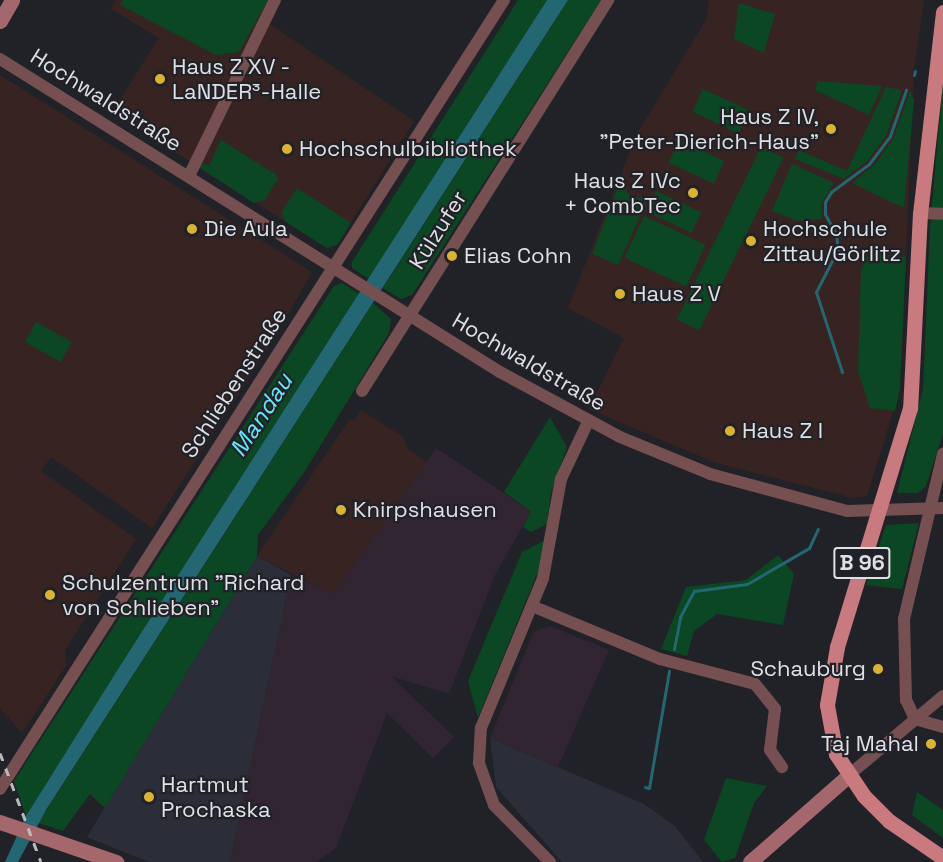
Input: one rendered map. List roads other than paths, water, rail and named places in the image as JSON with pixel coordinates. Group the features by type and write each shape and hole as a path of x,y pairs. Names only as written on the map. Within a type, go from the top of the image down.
{"main road":[{"path":"0,21 12,0"},
{"name":"B 96","path":"943,12 938,86 920,213 910,408 877,512 828,685 831,739 849,775 889,821 943,858"},
{"path":"750,862 849,775"},
{"path":"0,822 116,862"}],"street":[{"name":"Hochwaldstraße","path":"189,176 255,34 275,0"},
{"name":"Schliebenstraße","path":"0,789 504,0"},
{"name":"Külzufer","path":"362,392 608,0"},
{"name":"Hochwaldstraße","path":"0,59 409,315 588,422 710,474 848,511 877,512 937,508"},
{"path":"920,213 943,214"},
{"path":"550,862 494,805 479,763 481,728 549,561 561,479 588,422"},
{"path":"943,454 937,508 910,582 904,619 906,700 915,719 943,727"},
{"path":"532,606 660,659 755,684 775,709 770,750 782,767"},
{"path":"849,775 943,696"}],"water":[{"path":"547,0 568,0 46,810 18,862 5,862 26,816 120,666"}],"waterway":[{"path":"914,75 915,71"},
{"path":"842,372 816,292 838,249 836,234 825,214 825,202 831,192 869,164 890,136 906,90"},
{"path":"674,649 680,617 694,591 747,584 809,548 818,529"},
{"path":"645,787 649,788 669,671"}],"railway":[{"path":"0,753 41,862"}],"place":[{"name":"Haus Z XV - LaNDER³-Halle","path":"160,79"},
{"name":"Haus Z IV, \"Peter-Dierich-Haus\"","path":"831,129"},
{"name":"Hochschulbibliothek","path":"287,149"},
{"name":"Haus Z IVc + CombTec","path":"693,193"},
{"name":"Die Aula","path":"192,229"},
{"name":"Hochschule Zittau/Görlitz","path":"751,241"},
{"name":"Elias Cohn","path":"452,256"},
{"name":"Haus Z V","path":"620,294"},
{"name":"Haus Z I","path":"730,431"},
{"name":"Knirpshausen","path":"341,510"},
{"name":"Schulzentrum \"Richard von Schlieben\"","path":"50,595"},
{"name":"Schauburg","path":"878,669"},
{"name":"Taj Mahal","path":"931,744"},
{"name":"Hartmut Prochaska","path":"149,797"}],"water label":[{"name":"Mandau","path":"261,415"}]}
